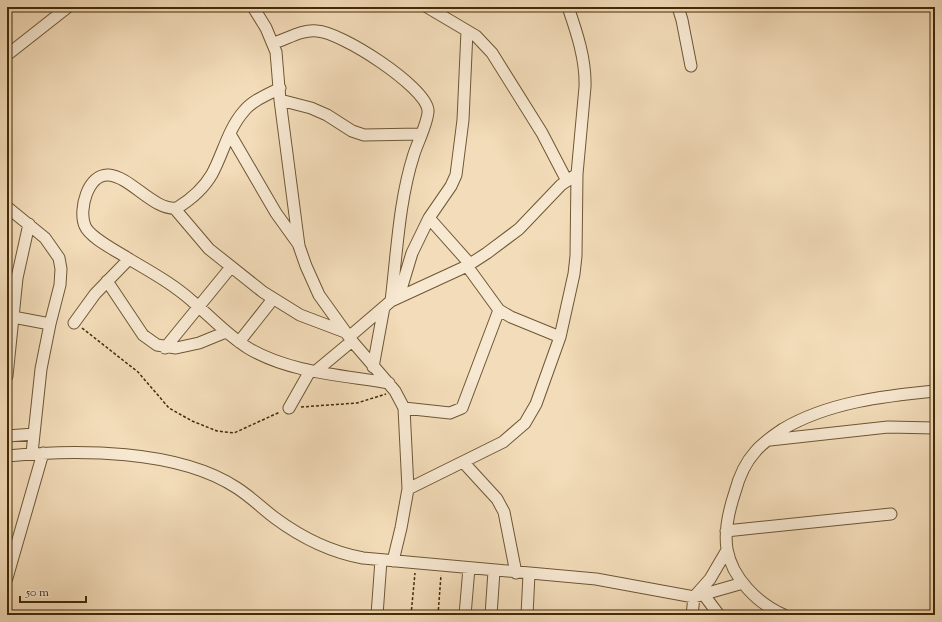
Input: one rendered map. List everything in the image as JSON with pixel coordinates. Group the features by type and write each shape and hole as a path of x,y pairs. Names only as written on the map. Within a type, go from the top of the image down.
{"street":[{"path":"7,55 68,7"},
{"path":"253,7 274,44 278,60 280,100 300,246 306,266 319,295 348,337 392,387 404,408 408,489 393,561"},
{"path":"427,7 476,36 492,53 542,133 567,181"},
{"path":"408,489 464,463 503,442 525,423 536,404 560,337 576,256 577,174 585,73 579,42 568,7"},
{"path":"678,7 682,20 690,66"},
{"path":"274,44 309,31 318,31 330,34 392,69 424,102 428,113 420,134 406,187 391,301 373,367"},
{"path":"391,301 429,218 451,186 458,162 463,120 467,31"},
{"path":"175,209 198,191 211,175 230,134 248,106 280,88"},
{"path":"280,100 318,111 347,129 364,135 420,134"},
{"path":"230,134 276,213 300,246"},
{"path":"289,408 313,371 348,337 391,301 468,265 519,229 567,181 577,174"},
{"path":"348,337 300,315 273,299 208,249 175,209 158,203 115,176 101,176 94,180 86,196 83,217 84,224 92,234 129,259 175,286 239,342 264,356 313,371 392,387"},
{"path":"7,207 45,238 59,258 61,269 60,285 50,324 42,369 34,434 38,453 7,578"},
{"path":"429,218 468,265 499,310 511,317 560,337"},
{"path":"7,376 13,317 12,277 29,224"},
{"path":"74,323 107,281 129,259"},
{"path":"165,348 230,267"},
{"path":"107,281 143,335 151,343 165,348 182,347 226,332"},
{"path":"239,342 273,299"},
{"path":"404,408 447,413 456,412 462,408 499,310"},
{"path":"13,317 50,324"},
{"path":"784,615 762,602 743,583 727,550 726,531 733,496 743,469 755,451 768,440 802,420 850,404 894,395 935,391"},
{"path":"768,440 888,427 935,428"},
{"path":"7,436 34,434"},
{"path":"7,456 38,453 100,454 146,457 178,463 214,476 237,488 300,535 325,548 343,554 416,564 596,579 699,596 743,583"},
{"path":"464,463 497,499 504,512 516,573"},
{"path":"726,531 891,514"},
{"path":"692,615 699,596 727,550"},
{"path":"377,615 381,560"},
{"path":"465,615 469,568"},
{"path":"491,615 494,571"},
{"path":"527,615 530,574"},
{"path":"699,596 719,615"}],"path":[{"path":"74,323 93,335 138,372 169,408 192,422 217,431 234,432 289,408 357,402 392,387"},
{"path":"411,615 416,564"},
{"path":"438,615 441,566"}]}
